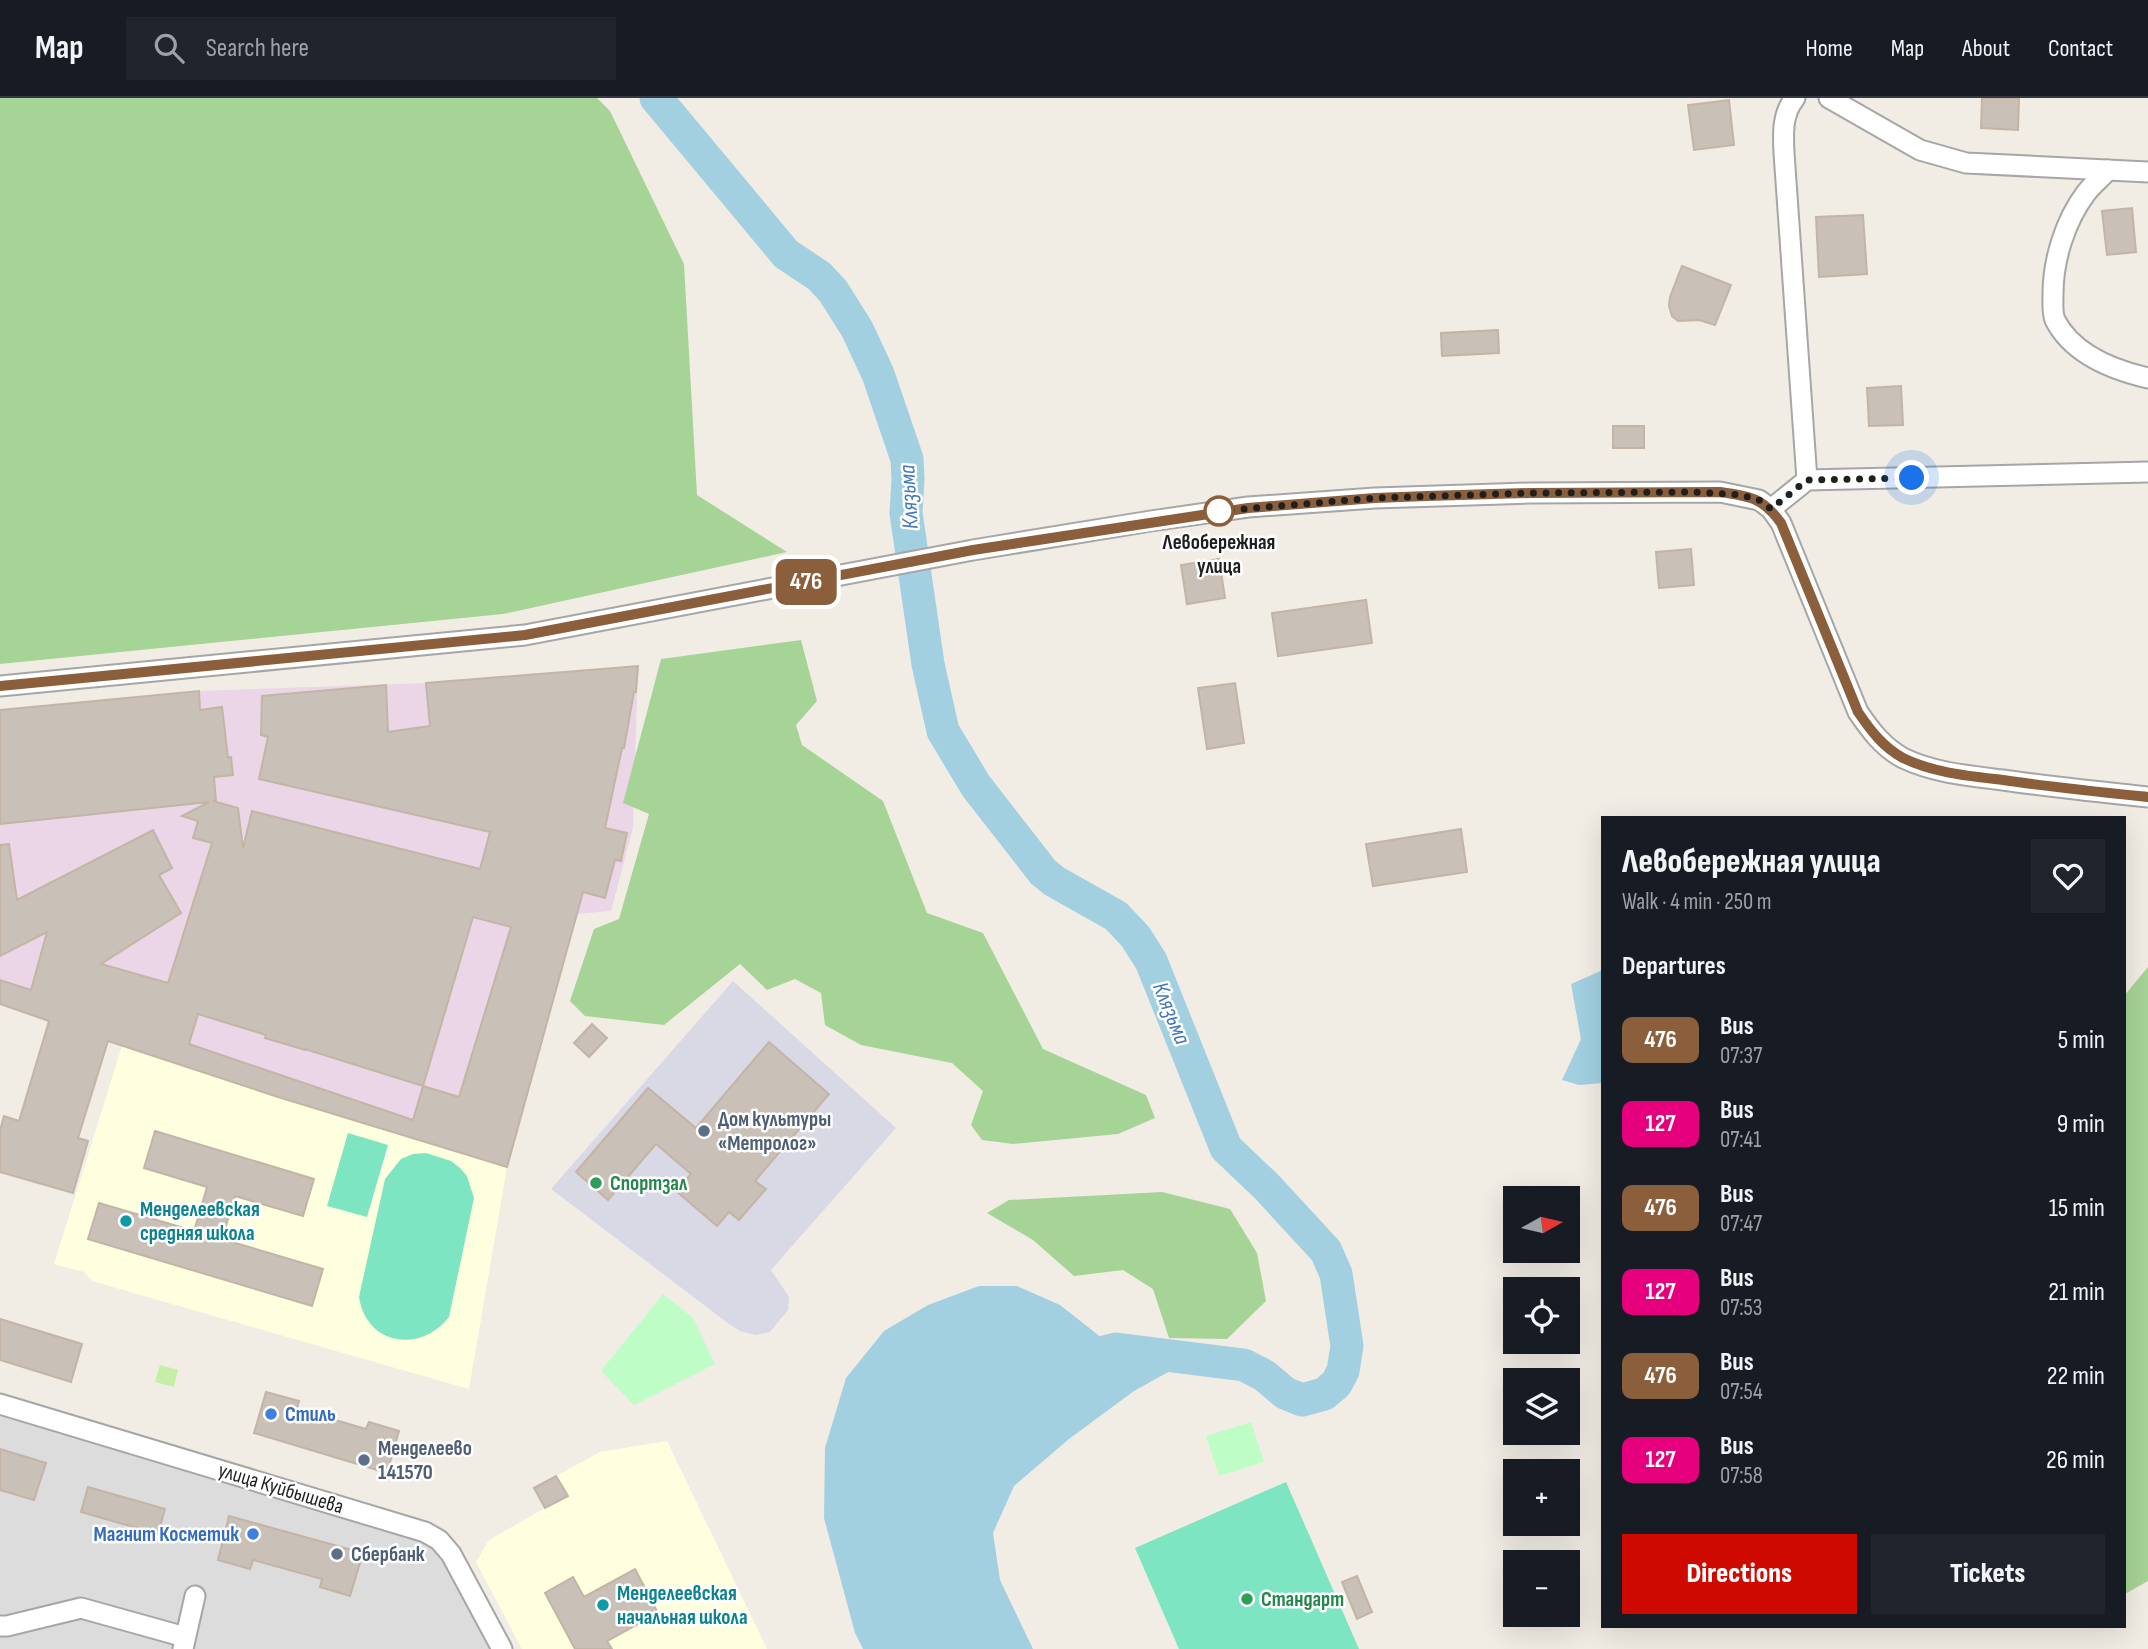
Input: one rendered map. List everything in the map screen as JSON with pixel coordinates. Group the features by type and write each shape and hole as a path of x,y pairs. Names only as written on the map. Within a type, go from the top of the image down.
{"street":[{"path":"1795,98 1788,107 1783,129 1807,480"},
{"path":"1829,98 1920,149 1966,163 2148,172"},
{"path":"2108,170 2086,193 2064,232 2053,282 2054,318 2070,341 2092,358 2126,373 2148,378"},
{"path":"1771,509 1807,480 2148,472"},
{"path":"0,686 525,635 973,550 1219,511 1375,498 1530,493 1720,492 1759,500 1771,509 1781,523 1858,712 1871,732 1886,746 1918,764 1959,774 2148,797"},
{"name":"улица Куйбышева","path":"0,1404 425,1532 439,1540 460,1568 502,1649"},
{"path":"0,1626 81,1608 184,1643 195,1596"}],"shaded area":[{"path":"638,666 633,828 611,911 577,914 507,1167 278,1097 0,1004 0,710 199,691 426,683"},
{"path":"733,981 896,1128 771,1270 789,1297 788,1310 770,1332 755,1335 740,1331 729,1324 551,1189","holes":["769,1043 829,1093 755,1181 765,1190 739,1220 729,1212 677,1191 691,1174 656,1144 608,1200 576,1172 648,1088 696,1128"]},
{"path":"122,1046 507,1167 469,1389 92,1281 84,1272 54,1264"},
{"path":"0,1416 416,1538 433,1547 447,1563 493,1649 0,1649"},
{"path":"667,1441 767,1649 522,1649 476,1562 489,1540 545,1508 534,1488 600,1452"}],"green space":[{"path":"0,98 597,98 610,111 684,264 697,495 787,552 503,614 0,664"},
{"path":"801,640 817,701 796,725 802,745 883,801 927,913 983,933 1043,1049 1146,1095 1155,1118 1118,1134 1013,1144 982,1140 971,1125 983,1091 952,1063 861,1045 825,1025 821,993 795,979 767,990 740,964 664,1025 585,1016 570,1001 594,929 619,919 649,814 623,803 661,659"},
{"path":"2148,967 2148,1581 2126,1593 2126,994"},
{"path":"348,1133 388,1145 367,1217 327,1206"},
{"path":"426,1153 451,1161 460,1168 467,1176 474,1198 449,1317 437,1329 424,1336 410,1340 396,1339 372,1326 359,1297 385,1179 401,1159"},
{"path":"1162,1192 1230,1209 1257,1253 1266,1301 1227,1339 1169,1338 1153,1289 1123,1270 1074,1276 1033,1240 987,1213 1009,1200"},
{"path":"663,1294 693,1318 715,1364 634,1405 601,1371"},
{"path":"160,1365 178,1370 174,1387 155,1382"},
{"path":"1251,1422 1264,1462 1219,1476 1206,1436"},
{"name":"Стандарт","path":"1286,1482 1359,1649 1179,1649 1135,1548"}],"water":[{"path":"1601,971 1601,1083 1579,1085 1562,1080 1581,1039 1571,984"},
{"path":"979,1286 1017,1286 1060,1305 1116,1349 1190,1360 1134,1391 1069,1439 1014,1486 993,1533 1000,1580 1033,1649 863,1649 855,1633 824,1518 825,1448 846,1378 884,1331 928,1305"}],"building":[{"path":"1982,98 2019,98 2018,130 1981,128"},
{"path":"1729,100 1734,145 1694,150 1688,105"},
{"path":"2132,208 2136,252 2107,255 2102,211"},
{"path":"1863,215 1867,274 1819,277 1816,217"},
{"path":"1682,266 1731,285 1715,325 1699,320 1678,321 1672,316 1670,297"},
{"path":"1498,330 1499,353 1442,356 1441,333"},
{"path":"1901,386 1903,425 1869,426 1867,388"},
{"path":"1613,426 1644,426 1644,448 1613,448"},
{"path":"1691,549 1694,585 1659,588 1656,552"},
{"path":"1219,559 1225,598 1187,604 1181,565"},
{"path":"1366,600 1372,643 1278,656 1272,613"},
{"path":"638,666 636,692 605,828 627,833 621,861 615,860 605,898 583,892 507,1167 278,1097 108,1041 78,1138 88,1141 73,1193 0,1172 0,1131 4,1116 19,1121 49,1021 0,1004 0,980 31,990 47,932 0,956 0,845 9,844 17,900 153,830 172,868 159,875 181,913 101,964 168,983 212,843 193,838 198,821 182,816 209,802 0,824 0,710 199,691 200,710 222,707 228,758 231,757 233,775 214,777 216,801 213,801 238,808 243,848 252,811 480,869 490,832 259,779 268,737 261,735 262,696 386,685 388,732 430,726 426,683","holes":["473,917 511,927 459,1097 423,1086","198,1014 266,1035 265,1038 423,1086 413,1120 189,1044"]},
{"path":"1235,683 1244,743 1207,749 1198,688"},
{"path":"1461,829 1467,872 1373,886 1366,844"},
{"path":"592,1024 607,1038 589,1057 574,1043"},
{"name":"Дом культуры «Метролог»","path":"769,1042 829,1094 755,1181 766,1189 739,1220 729,1212 717,1226 676,1191 691,1174 656,1144 608,1200 576,1172 648,1088 696,1128"},
{"name":"Менделеевская средняя школа","path":"155,1131 314,1179 303,1216 235,1196 222,1239 323,1269 312,1306 88,1239 99,1203 194,1231 207,1187 144,1168"},
{"path":"0,1319 82,1344 71,1382 0,1360"},
{"path":"266,1392 299,1401 297,1409 366,1429 369,1422 399,1431 387,1473 254,1433"},
{"path":"0,1449 46,1463 34,1500 0,1490"},
{"path":"556,1476 568,1496 545,1508 534,1488"},
{"path":"88,1487 165,1509 158,1534 81,1512"},
{"path":"229,1516 363,1553 350,1596 320,1587 322,1579 253,1560 250,1569 218,1560"},
{"name":"Менделеевская начальная школа","path":"635,1569 658,1613 607,1641 612,1649 575,1649 545,1593 573,1577 584,1597"},
{"path":"1357,1576 1372,1612 1357,1619 1342,1582"}],"waterway":[{"name":"Клязьма","path":"656,98 786,254 819,276 833,291 857,329 878,374 907,459 906,513 928,664 943,731 976,786 1043,872 1116,916 1135,936 1151,961 1226,1148 1266,1186 1326,1251 1336,1274 1347,1346 1343,1371 1336,1384 1324,1394 1302,1400 1285,1393 1265,1376 1244,1365 1116,1349 1072,1360"}],"bus line":[{"name":"476","path":"0,686 525,635 973,550 1248,508 1427,496 1720,492 1759,500 1771,509 1781,523 1858,712 1871,732 1901,757 1959,774 2148,797"}],"place":[{"name":"Левобережная улица","path":"1219,511"},
{"name":"Дом культуры «Метролог»","path":"704,1131"},
{"name":"Спортзал","path":"596,1183"},
{"name":"Менделеевская средняя школа","path":"126,1221"},
{"name":"Стиль","path":"271,1414"},
{"name":"Менделеево 141570","path":"364,1460"},
{"name":"Магнит Косметик","path":"253,1534"},
{"name":"Сбербанк","path":"337,1554"},
{"name":"Стандарт","path":"1247,1599"},
{"name":"Менделеевская начальная школа","path":"603,1605"}],"route":[{"path":"1219,511 1375,498 1693,492 1741,495 1759,500 1771,509 1807,480 1912,478"}]}
